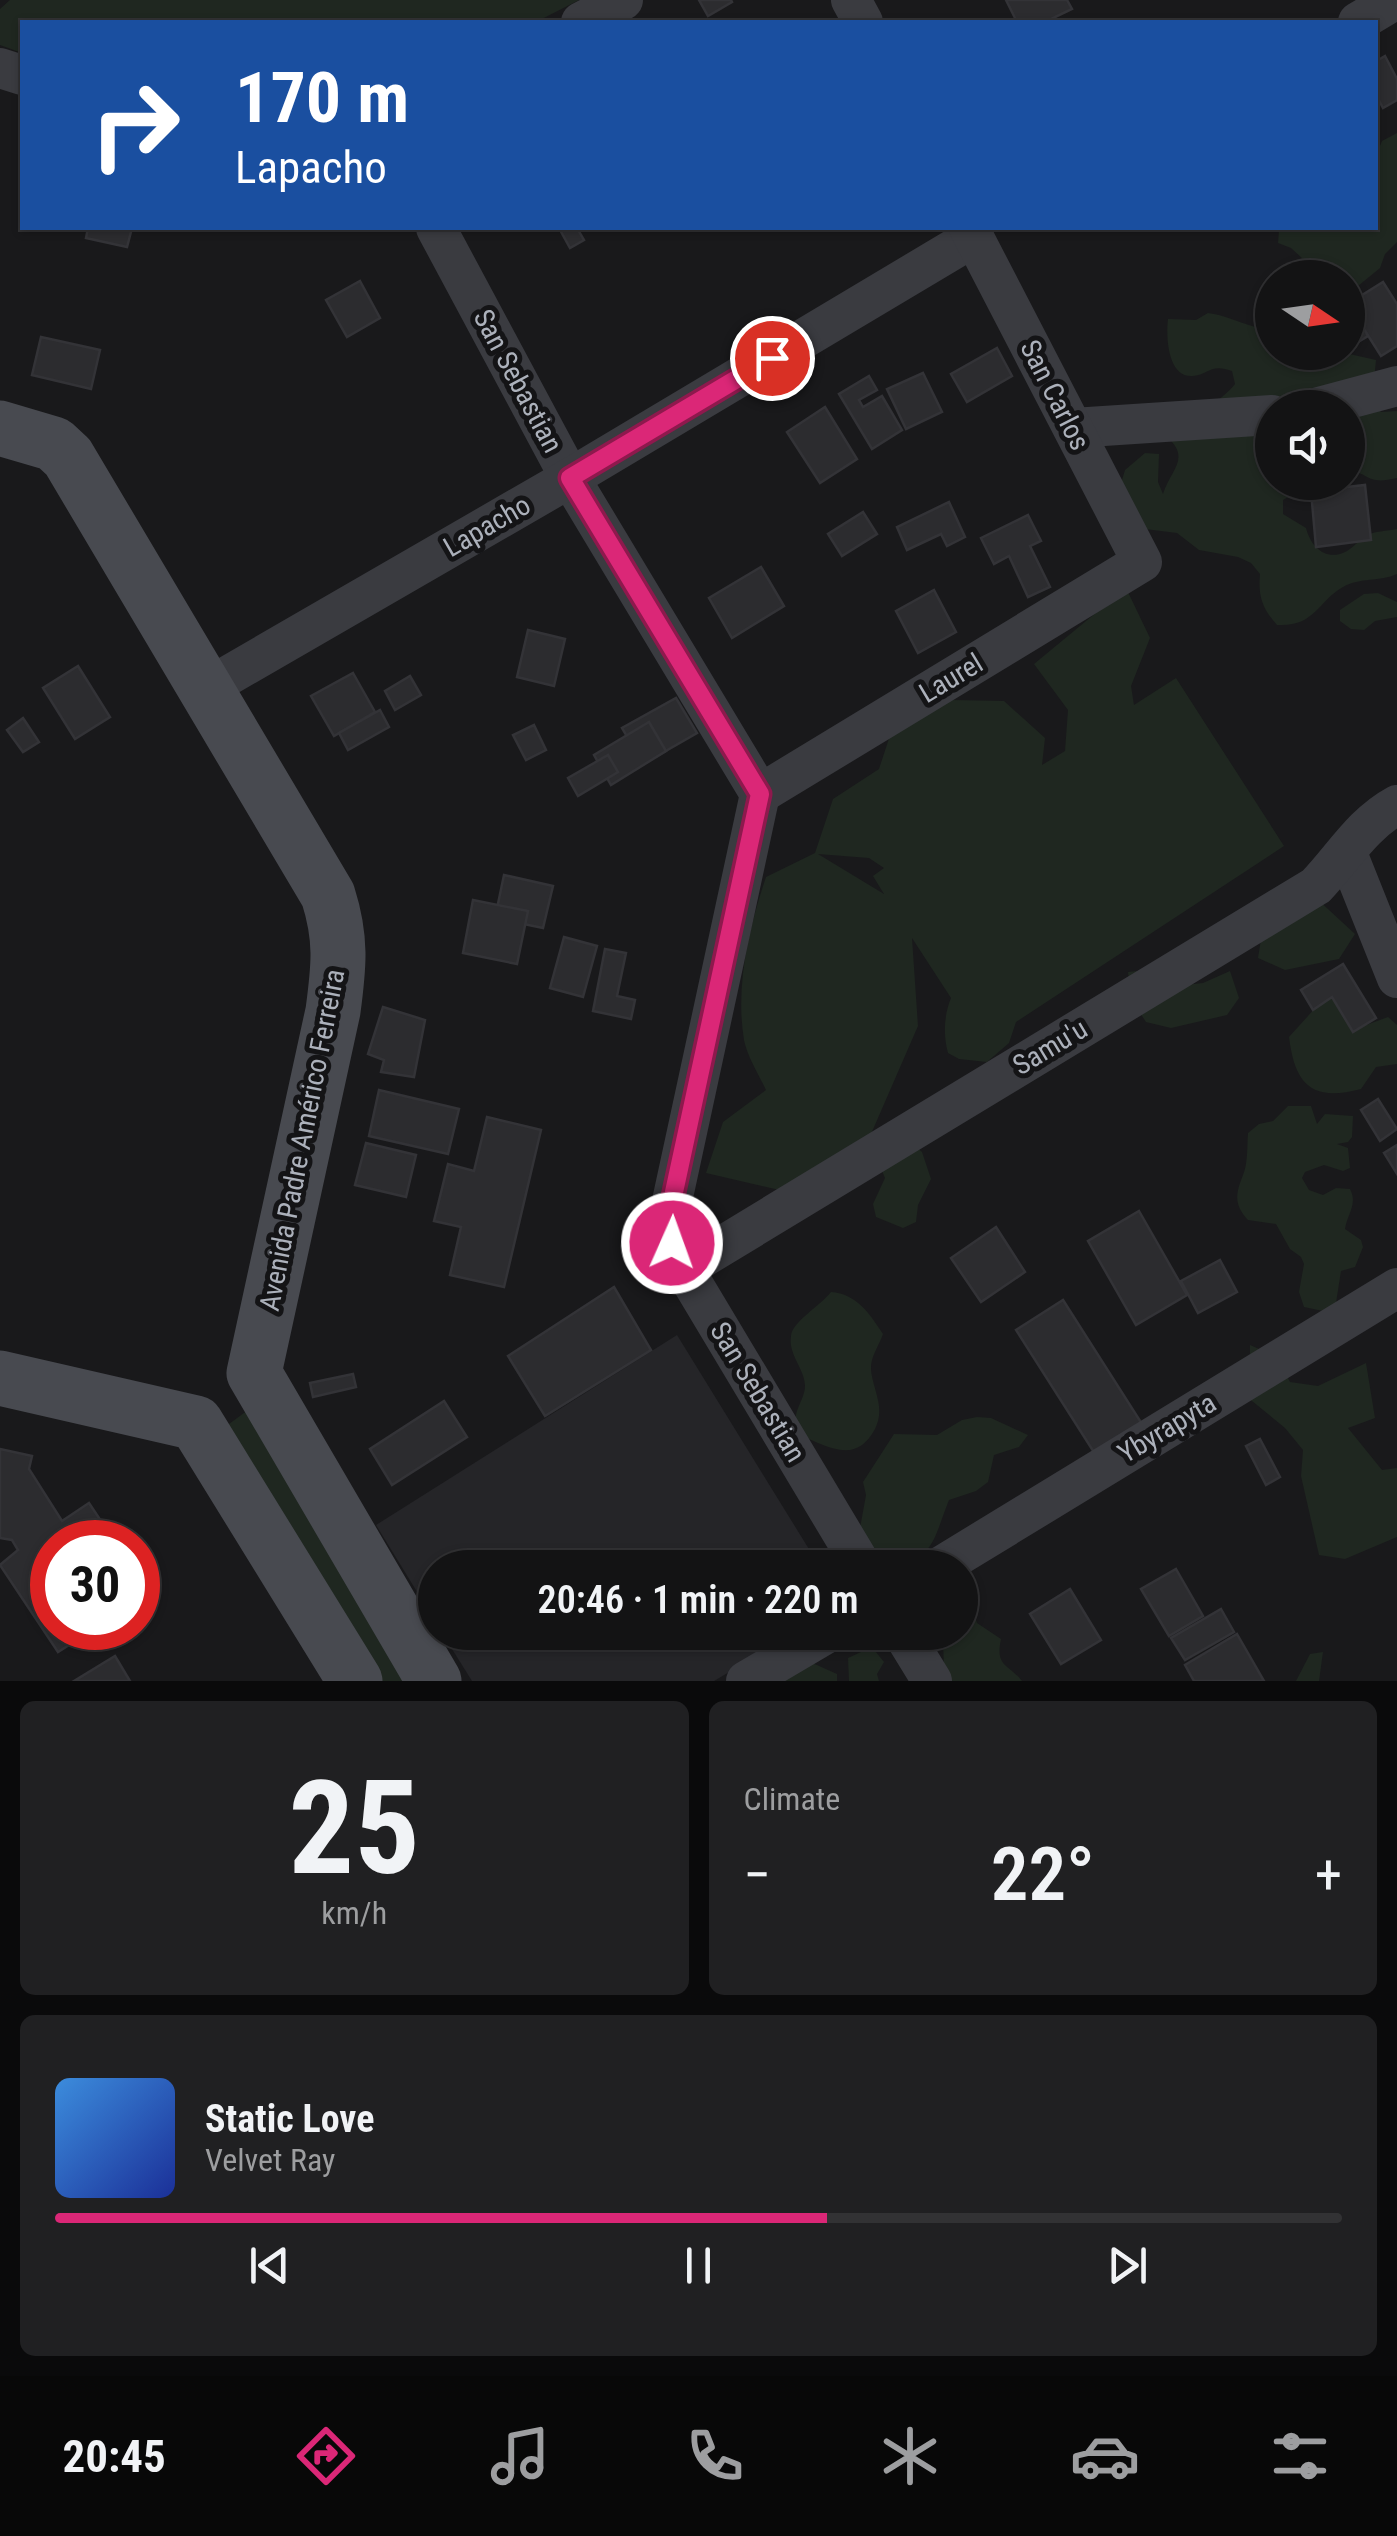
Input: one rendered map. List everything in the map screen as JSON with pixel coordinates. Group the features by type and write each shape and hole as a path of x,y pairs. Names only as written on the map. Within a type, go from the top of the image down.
{"street":[{"path":"585,20 623,0"},
{"path":"1361,20 1395,0"},
{"name":"San Sebastian","path":"437,230 570,478 760,794 671,1206 672,1243 851,1550"},
{"name":"Lapacho","path":"206,689 570,478 971,232"},
{"name":"San Carlos","path":"971,232 1142,562"},
{"path":"1365,395 1397,386"},
{"path":"1073,428 1255,416"},
{"name":"Avenida Padre Américo Ferreira","path":"0,428 31,434 54,444 68,457 328,895 338,928 333,1011 254,1373"},
{"name":"Laurel","path":"760,794 1142,562"},
{"name":"Samu'u","path":"684,1268 1316,886 1347,853 1362,830 1397,805"},
{"path":"1347,853 1397,978"},
{"name":"Ybyrapyta","path":"968,1550 1397,1288"},
{"path":"196,1422 235,1396 254,1373 434,1681"},
{"path":"0,1378 196,1422 355,1681"},
{"path":"746,1681 799,1650"},
{"path":"913,1650 932,1681"}],"shaded area":[{"path":"10,0 579,0 540,20 20,20 20,52 0,45 0,9"},
{"path":"1397,133 1397,242 1385,254 1380,268 1365,280 1365,260 1298,260 1302,258 1291,248 1278,243 1279,230 1378,230 1378,151 1382,141"},
{"path":"1208,313 1255,327 1255,370 1365,370 1365,358 1376,360 1372,401 1381,412 1397,411 1397,478 1380,480 1365,476 1365,390 1255,390 1255,500 1283,500 1283,514 1306,528 1316,547 1327,554 1340,554 1369,534 1397,529 1397,574 1343,587 1308,618 1277,625 1262,601 1260,574 1251,563 1199,550 1177,533 1137,528 1117,497 1125,470 1145,453 1159,454 1158,482 1163,494 1178,459 1175,445 1168,438 1235,384 1232,371 1225,369 1192,376 1177,370 1168,344 1168,319 1196,320"},
{"path":"1126,588 1150,638 1131,686 1134,705 1176,678 1284,846 1016,1022 1009,1043 987,1062 959,1059 948,1053 945,1025 951,998 912,938 918,1026 871,1134 810,1197 706,1173 723,1122 766,1090 746,1046 741,999 749,937 766,877 815,853 833,799 879,769 896,717 952,700 1004,701 1045,738 1042,765 1065,751 1068,710 1034,664","holes":["818,854 869,858 884,868 873,876 884,894"]},
{"path":"1378,593 1397,602 1397,617 1375,621 1364,630 1351,629 1340,621 1340,610 1364,594"},
{"path":"1315,897 1355,934 1339,959 1285,970 1258,958 1262,933"},
{"path":"1155,969 1176,986 1203,983 1230,971 1239,998 1227,1015 1171,1028 1146,1022 1131,999 1128,972"},
{"path":"1327,995 1353,1002 1361,1027 1388,1017 1397,1025 1397,1064 1376,1067 1361,1089 1318,1091 1301,1078 1296,1067 1289,1037"},
{"path":"1288,1106 1311,1106 1317,1124 1325,1114 1353,1116 1352,1137 1337,1144 1348,1148 1350,1168 1343,1171 1324,1165 1305,1172 1302,1178 1309,1190 1323,1195 1336,1188 1350,1189 1352,1205 1345,1229 1361,1240 1363,1247 1355,1267 1341,1271 1336,1303 1323,1311 1304,1307 1299,1292 1304,1264 1276,1224 1248,1220 1238,1203 1248,1133 1259,1124 1273,1121"},
{"path":"910,1142 922,1152 931,1179 918,1205 916,1222 903,1228 876,1217 873,1204 885,1178 880,1166"},
{"path":"831,1292 855,1301 883,1334 871,1365 878,1421 869,1438 850,1450 812,1441 796,1424 805,1386 791,1336 796,1325"},
{"path":"677,1335 810,1550 418,1550 418,1593 376,1525"},
{"path":"1250,1345 1277,1357 1290,1382 1318,1386 1366,1363 1375,1418 1348,1428 1382,1470 1397,1468 1397,1537 1345,1559 1319,1555 1301,1476 1303,1450 1285,1428 1241,1392 1250,1366"},
{"path":"256,1404 436,1681 368,1681 225,1427"},
{"path":"991,1418 1028,1435 1019,1447 994,1455 988,1482 976,1491 949,1500 927,1550 868,1550 858,1539 866,1495 863,1482 894,1434 937,1435 962,1420"},
{"path":"978,1624 1001,1639 1001,1660 1022,1681 950,1681 944,1670 943,1650 978,1650"},
{"path":"453,1650 766,1650 714,1681 472,1681"},
{"path":"875,1651 884,1662 877,1674 879,1681 849,1681 848,1658"},
{"path":"1323,1652 1319,1681 1296,1681 1310,1654"},
{"path":"799,1657 837,1674 837,1681 768,1681"}],"building":[{"path":"699,0 731,0 732,2 708,16"},
{"path":"1006,0 1067,0 1072,9 1049,20 1016,20"},
{"path":"1385,56 1397,79 1397,100 1383,108 1378,99 1378,60"},
{"path":"88,230 131,230 127,247 86,238"},
{"path":"560,230 578,230 584,240 570,248"},
{"path":"360,281 380,318 347,337 326,300"},
{"path":"1383,282 1397,304 1397,346 1381,356 1365,331 1365,293"},
{"path":"41,337 100,350 91,389 32,375"},
{"path":"997,348 1012,376 967,402 951,374"},
{"path":"923,373 942,412 906,429 887,389"},
{"path":"869,376 877,390 859,400 863,407 882,396 902,430 872,449 839,394"},
{"path":"825,407 857,459 820,483 787,432"},
{"path":"1365,485 1371,540 1316,547 1312,500 1365,500"},
{"path":"949,502 965,537 947,546 941,534 907,550 897,527"},
{"path":"863,512 877,534 842,556 828,534"},
{"path":"1028,515 1041,541 1030,546 1050,587 1028,597 1009,556 994,564 981,538"},
{"path":"761,567 784,606 732,638 709,598"},
{"path":"934,590 956,632 918,653 896,611"},
{"path":"528,630 565,639 554,686 517,677"},
{"path":"78,666 110,717 75,739 43,688"},
{"path":"353,673 375,712 334,736 311,696"},
{"path":"410,676 421,695 395,710 385,691"},
{"path":"676,698 697,733 643,764 622,728"},
{"path":"380,710 389,727 348,750 339,733"},
{"path":"23,718 39,742 23,752 7,730"},
{"path":"649,722 666,751 611,785 594,755"},
{"path":"534,725 546,750 526,760 513,735"},
{"path":"608,755 618,772 578,796 568,778"},
{"path":"504,875 553,886 543,928 495,918"},
{"path":"473,900 528,911 517,964 463,953"},
{"path":"564,937 597,946 583,997 550,988"},
{"path":"605,949 626,953 617,996 635,1000 631,1019 593,1011"},
{"path":"1343,964 1376,1018 1353,1032 1332,997 1313,1010 1301,990"},
{"path":"383,1007 425,1020 414,1077 381,1072 384,1060 368,1054"},
{"path":"379,1090 459,1109 448,1154 369,1136"},
{"path":"1378,1099 1397,1129 1380,1141 1361,1110"},
{"path":"487,1117 541,1130 504,1287 450,1275 461,1227 434,1221 448,1164 474,1171"},
{"path":"366,1143 416,1155 406,1197 355,1185"},
{"path":"1397,1145 1397,1174 1384,1153"},
{"path":"1139,1211 1187,1295 1136,1325 1088,1241"},
{"path":"996,1227 1025,1272 981,1302 951,1258"},
{"path":"1220,1260 1237,1292 1198,1313 1181,1281"},
{"path":"614,1287 651,1350 545,1416 508,1356"},
{"path":"1063,1300 1144,1427 1097,1457 1016,1330"},
{"path":"353,1374 356,1387 313,1397 310,1383"},
{"path":"444,1401 467,1437 392,1485 370,1449"},
{"path":"1260,1439 1280,1477 1266,1485 1246,1446"},
{"path":"0,1449 32,1456 29,1469 61,1520 30,1520 30,1610 0,1565 18,1550 12,1540 0,1538"},
{"path":"89,1503 100,1520 64,1520"},
{"path":"1176,1569 1203,1616 1169,1636 1141,1589"},
{"path":"1070,1589 1101,1640 1061,1664 1030,1614"},
{"path":"1221,1609 1234,1632 1185,1660 1171,1638"},
{"path":"1237,1634 1264,1681 1194,1681 1185,1665"},
{"path":"115,1656 130,1681 74,1681"}],"route":[{"path":"672,1243 671,1206 760,794 570,478 772,358"}]}
